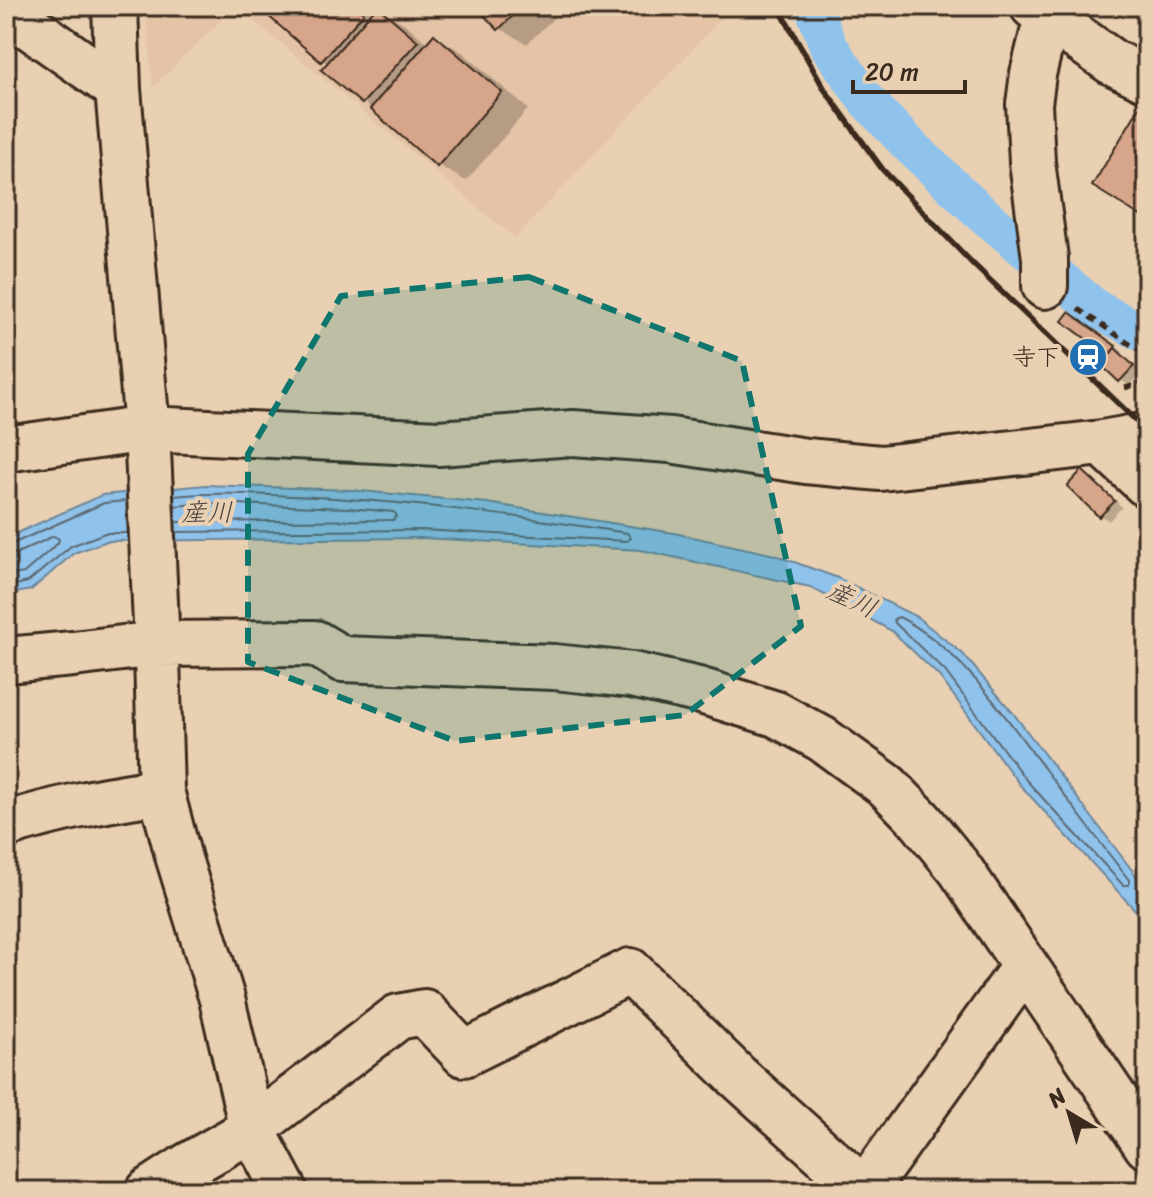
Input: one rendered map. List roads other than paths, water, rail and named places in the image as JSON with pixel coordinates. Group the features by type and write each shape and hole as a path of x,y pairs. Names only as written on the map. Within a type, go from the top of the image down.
{"street":[{"path":"115,6 118,89 148,446 161,791 222,999 252,1129 285,1191"},
{"path":"6,10 118,89"},
{"path":"1045,273 1032,162 1029,104 1040,12 1112,62 1147,79"},
{"path":"6,449 439,443 573,433 670,440 806,461 881,468 1147,435"},
{"path":"1102,443 1147,485"},
{"path":"6,660 73,654 156,634 315,643 342,659 554,667 632,675 698,690 776,714 822,739 887,786 909,809 960,869 1147,1146"},
{"path":"6,825 81,805 161,791"},
{"path":"149,1191 252,1129 398,1017 424,1012 464,1054 630,971 737,1076 864,1191 1025,966"}],"water":[{"name":"産川","path":"205,485 351,490 487,503 674,533 775,555 838,578 917,617 963,654 1013,713 1147,890 1147,923 1020,785 939,676 892,631 810,587 641,550 421,538 107,541 74,553 31,590 6,595 6,538 102,495"}],"waterway":[{"path":"813,6 828,45 866,100 913,149 979,211 1098,310 1147,335"}],"railway":[{"path":"778,6 825,90 883,170 972,263 1147,431"}],"place":[{"name":"寺下","path":"1088,357"}]}
